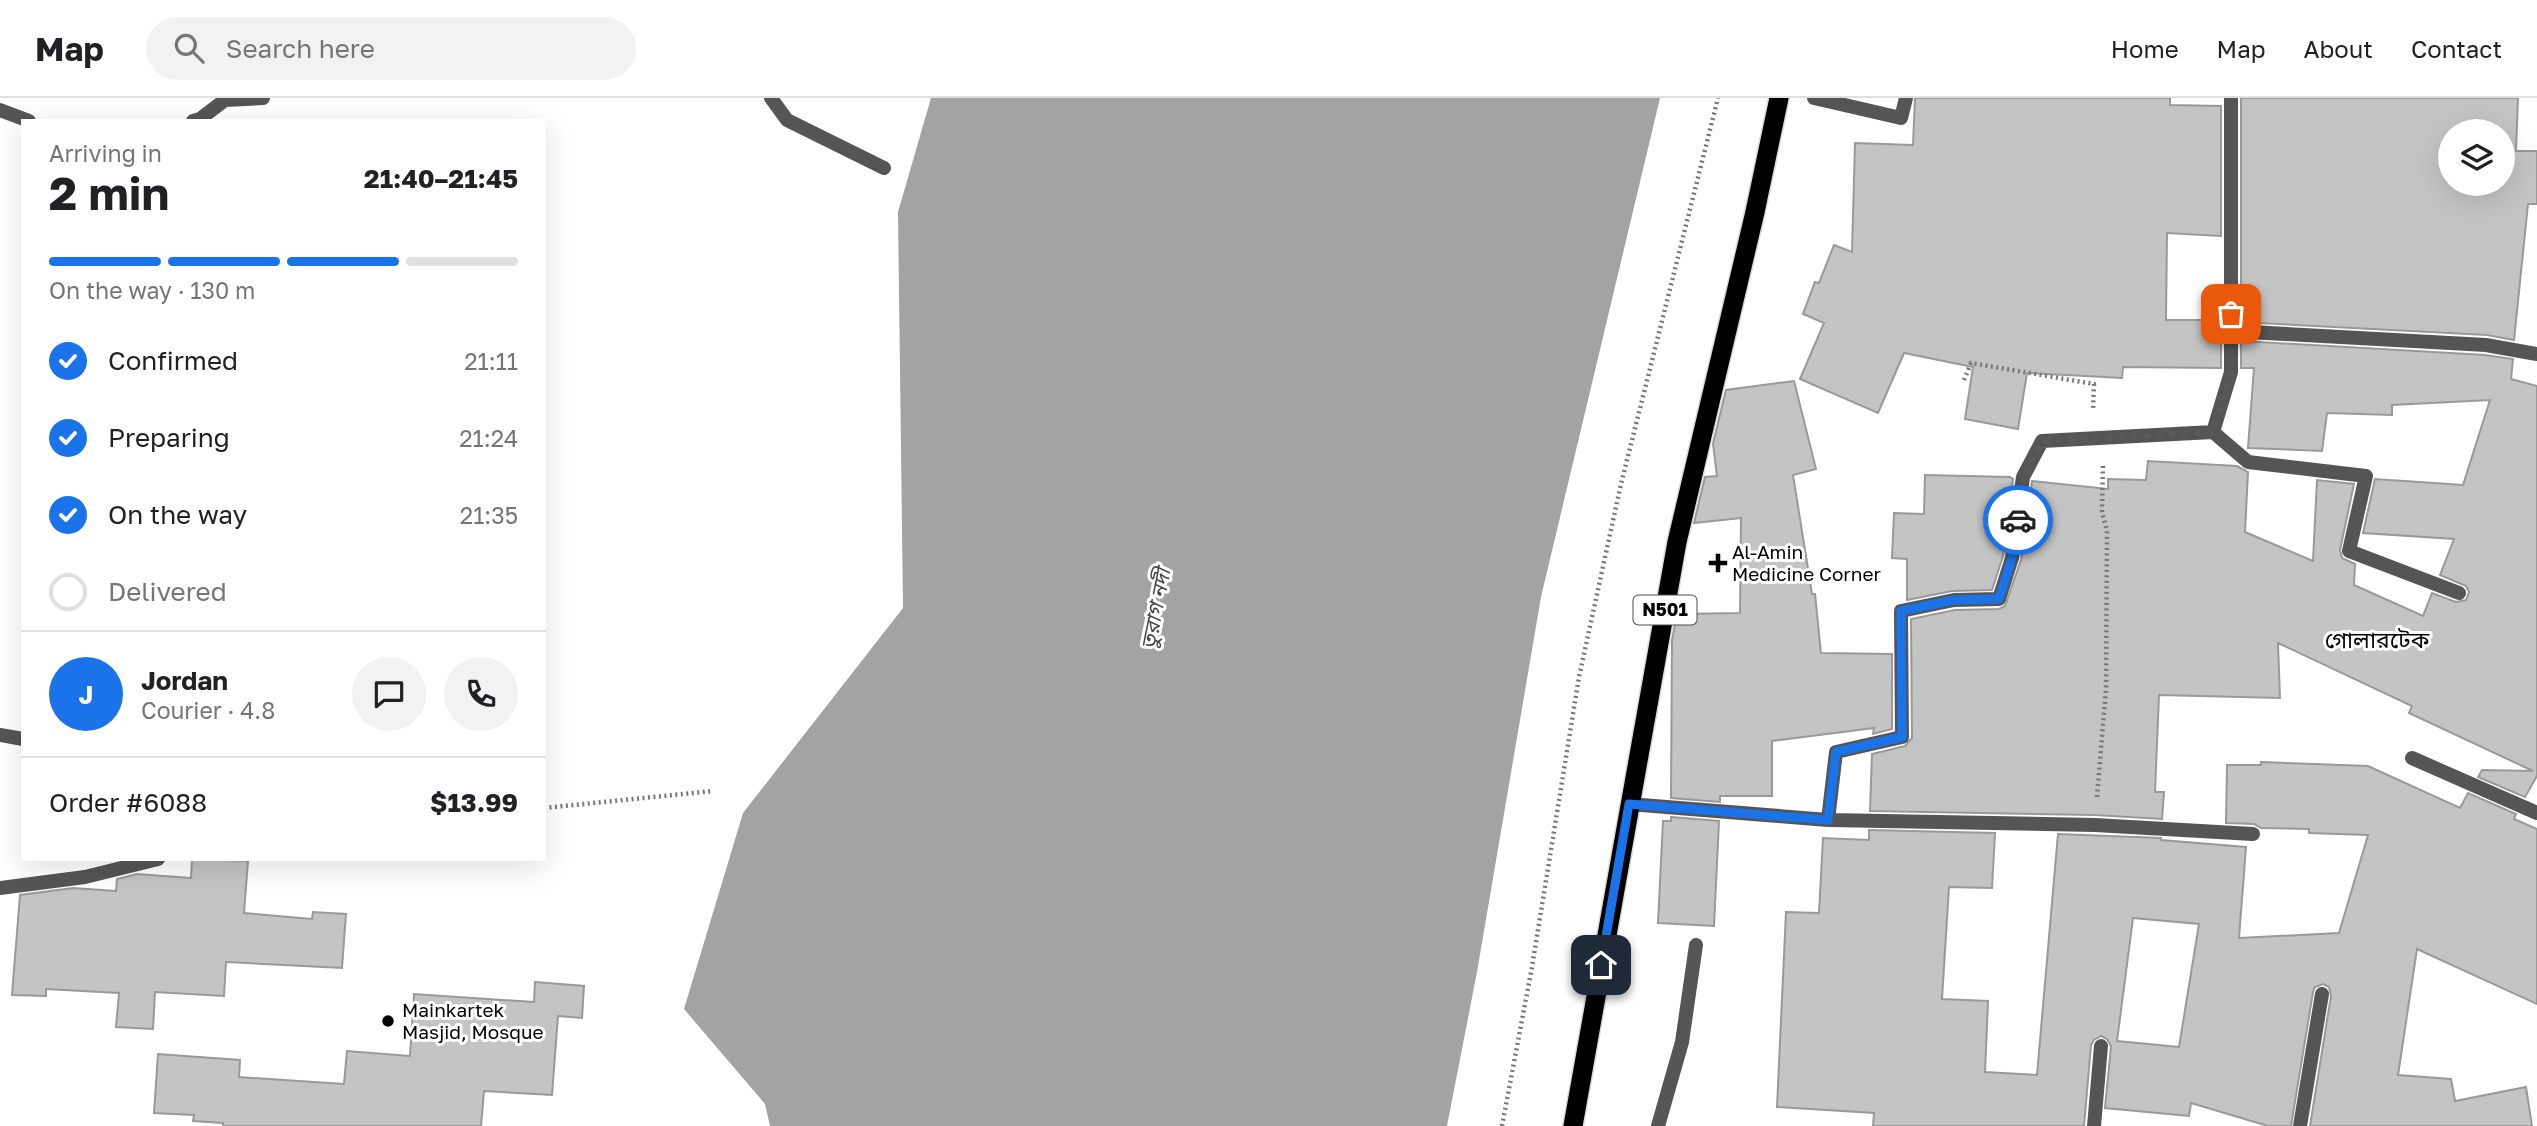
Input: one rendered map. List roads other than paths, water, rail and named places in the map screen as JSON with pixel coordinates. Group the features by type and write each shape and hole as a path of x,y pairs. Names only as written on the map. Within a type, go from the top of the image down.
{"highway":[{"name":"N501","path":"1573,1126 1677,542 1755,212 1779,98"}],"street":[{"path":"200,119 225,100 263,98"},
{"path":"771,98 788,120 884,168"},
{"path":"1814,98 1901,118 1906,98"},
{"path":"2213,432 2231,372 2231,98"},
{"path":"0,110 24,119"},
{"path":"2231,331 2486,345 2537,354"},
{"path":"1828,820 1836,752 1902,737 1901,611 1954,600 1999,599 2012,558 2024,477 2042,441 2213,432 2248,462 2367,477 2349,551 2459,593"},
{"path":"0,735 21,739"},
{"path":"2412,758 2537,813"},
{"path":"1629,804 1828,820 2095,825 2253,834"},
{"path":"0,888 85,877 150,861"},
{"path":"1658,1126 1682,1042 1696,945"},
{"path":"2300,1126 2322,994"},
{"path":"2094,1126 2101,1046"}],"water":[{"name":"তুরাগ নদী","path":"931,98 1660,98 1541,597 1477,972 1447,1126 770,1126 765,1104 684,1009 743,813 903,608 898,212"}],"place":[{"name":"Al-Amin Medicine Corner","path":"1718,563"},
{"name":"Mainkartek Masjid, Mosque","path":"388,1021"}],"district":[{"name":"গোলারটেক","path":"2377,640"}]}
